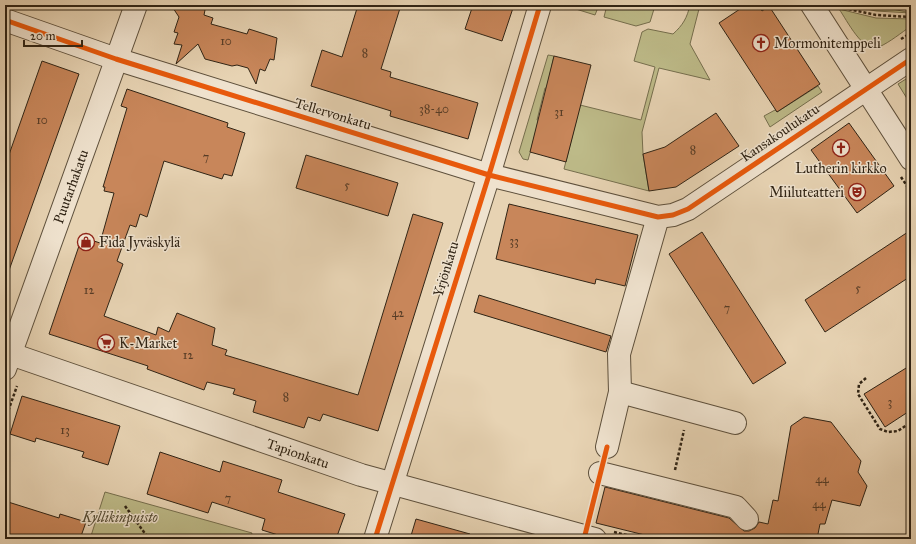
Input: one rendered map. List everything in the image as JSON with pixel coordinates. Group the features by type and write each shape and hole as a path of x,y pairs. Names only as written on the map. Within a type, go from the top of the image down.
{"street":[{"name":"Puutarhakatu","path":"7,358 136,5"},
{"name":"Yrjönkatu","path":"375,539 489,175 540,5"},
{"path":"812,5 911,159"},
{"name":"Tellervonkatu","path":"5,20 116,59 489,175 658,217"},
{"name":"Kansakoulukatu","path":"658,217 673,215 688,209 911,59"},
{"path":"607,447 620,392 619,354 658,217"},
{"name":"Tapionkatu","path":"7,358 391,484 595,539"},
{"path":"620,392 735,424"},
{"path":"600,472 736,507 747,519"}],"path":[{"path":"834,5 846,10 876,15 911,16"},
{"path":"866,378 859,384 858,394 880,429 888,432 898,431 911,422"},
{"path":"670,490 689,411"},
{"path":"125,506 149,539"}],"green space":[{"path":"563,5 599,5 595,15"},
{"path":"607,5 636,5 654,9 650,22 636,26 604,17"},
{"path":"690,5 700,5 690,44 710,80 659,68 642,132 643,154 649,191 564,169 580,105 641,120 655,67 634,61 642,32 648,29 673,34 684,21"},
{"path":"847,5 874,5 911,13 876,11"},
{"path":"839,9 876,18 911,19 911,26 887,43 873,48 867,46 861,41"},
{"path":"548,55 554,56 550,74 552,89 545,88 537,120 543,122 535,135 528,160 523,159 519,152"},
{"path":"906,79 911,86 911,105 898,84"},
{"path":"818,86 822,92 770,127 764,116 775,110 777,112"},
{"name":"Kyllikinpuisto","path":"105,492 252,533 250,539 90,539"}],"building":[{"path":"171,5 206,5 204,15 213,18 211,24 247,34 249,29 277,38 274,60 270,59 265,71 260,69 256,84 248,68 237,65 232,66 205,59 198,44 176,64 182,45 174,44 178,33 174,32 179,17"},
{"path":"358,5 401,5 381,69 391,72 390,77 478,103 468,139 390,116 391,111 311,86 322,50 342,57"},
{"path":"473,5 514,5 502,41 465,29"},
{"path":"746,5 758,5 762,11 769,6 820,84 777,112 719,23"},
{"path":"554,56 591,65 566,162 530,152"},
{"path":"42,61 79,74 7,276 5,276 5,166"},
{"path":"127,89 228,123 227,127 245,133 232,176 224,174 222,179 164,161 147,217 140,214 136,227 130,225 117,261 123,264 104,316 156,335 158,327 169,332 177,313 215,328 212,345 227,350 225,355 358,395 413,214 443,223 378,431 323,414 320,421 308,417 304,428 253,412 256,401 233,394 235,389 207,382 204,390 147,369 148,366 49,334 82,237 100,243 114,193 104,191 105,187 103,187 127,108 121,106"},
{"path":"716,113 739,146 676,187 649,191 643,154 665,147"},
{"path":"849,123 894,186 857,213 811,150"},
{"path":"306,155 398,183 388,216 296,188"},
{"path":"509,204 638,235 625,286 596,279 595,284 496,259"},
{"path":"911,230 911,276 825,332 805,300"},
{"path":"702,232 786,363 753,384 669,254"},
{"path":"479,295 611,336 606,352 474,312"},
{"path":"911,365 911,410 885,427 864,394"},
{"path":"22,396 120,426 108,465 82,457 84,452 36,438 35,442 10,434"},
{"path":"804,417 831,422 861,461 858,472 867,486 860,506 832,500 825,524 820,524 817,539 661,539 596,523 605,487 729,518 744,531 749,531 755,528 759,522 768,524 773,500 778,501 791,426"},
{"path":"160,452 220,472 223,461 282,480 278,492 345,514 336,539 291,539 262,530 265,519 212,502 208,513 147,494"},
{"path":"5,501 59,518 60,514 86,522 80,539 5,539"},
{"path":"416,519 470,534 469,539 410,539"}],"cycle path":[{"path":"375,539 489,175 540,5"},
{"path":"5,20 116,59 489,175 658,217 673,215 688,209 911,59"},
{"path":"585,535 607,447"}],"place":[{"name":"Mormonitemppeli","path":"761,43"},
{"name":"Lutherin kirkko","path":"841,148"},
{"name":"Miiluteatteri","path":"857,192"},
{"name":"Fida Jyväskylä","path":"86,242"},
{"name":"K-Market","path":"106,343"}]}
